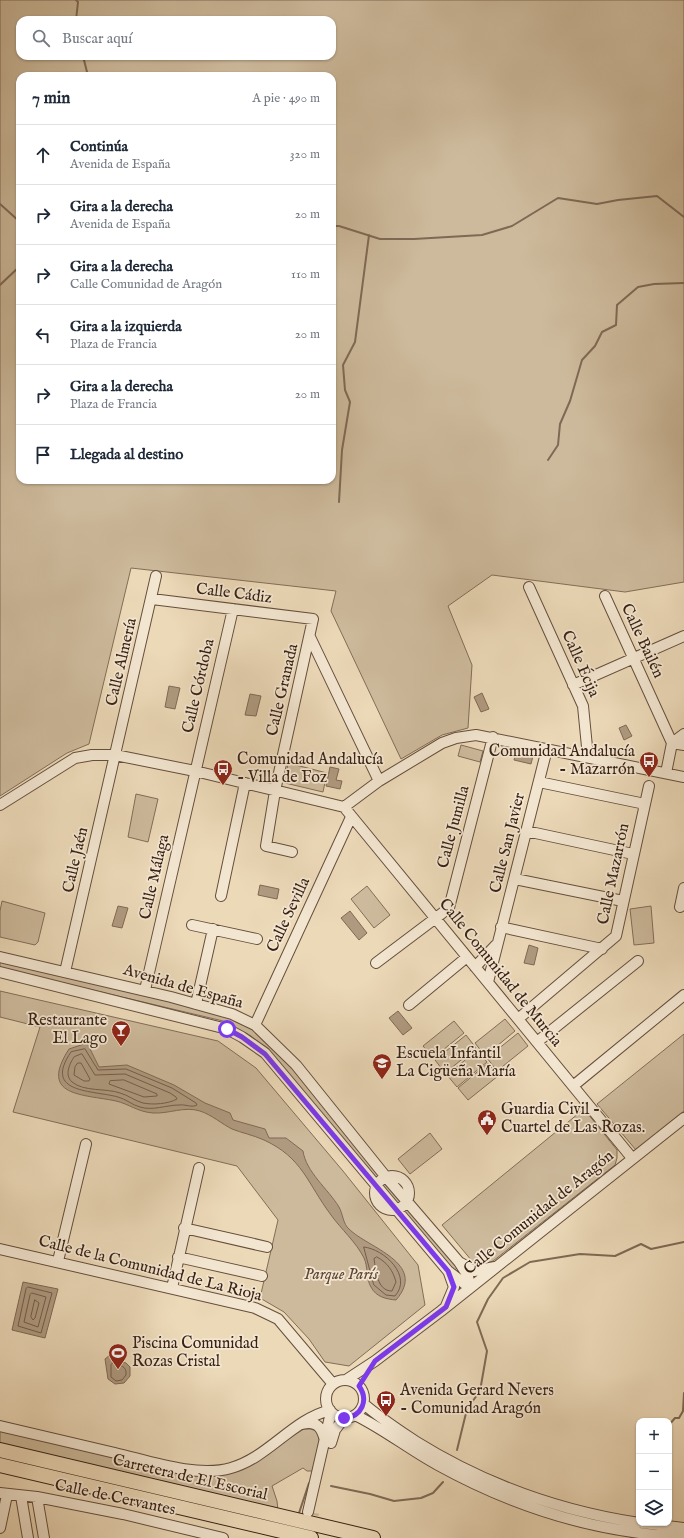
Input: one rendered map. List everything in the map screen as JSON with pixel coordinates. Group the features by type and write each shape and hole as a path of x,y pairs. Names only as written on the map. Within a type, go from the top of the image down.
{"highway":[{"name":"Carretera de El Escorial","path":"0,1450 373,1538"},
{"name":"Carretera de El Escorial","path":"0,1465 311,1538"},
{"path":"272,1529 304,1538"}],"street":[{"name":"Calle Almería","path":"115,755 152,599 156,576"},
{"name":"Calle Écija","path":"529,587 583,706 588,757"},
{"name":"Calle Bailén","path":"605,596 672,743"},
{"name":"Calle Cádiz","path":"152,599 314,619"},
{"name":"Calle Córdoba","path":"195,771 233,609"},
{"name":"Calle Granada","path":"292,852 266,846 275,791 314,619"},
{"path":"573,685 684,636"},
{"path":"310,637 380,781"},
{"path":"666,773 672,743 684,734"},
{"path":"0,805 75,758 92,755 115,755 195,771 344,808 380,781 442,743 456,738 476,735 494,737 684,777"},
{"name":"Calle Jumilla","path":"376,963 448,908 494,737"},
{"path":"672,743 684,746"},
{"name":"Calle San Javier","path":"488,982 501,927 515,879 546,749"},
{"name":"Calle Jaén","path":"65,972 115,755"},
{"name":"Calle Málaga","path":"145,990 195,771"},
{"path":"539,782 645,804"},
{"path":"221,896 245,784"},
{"name":"Calle Mazarrón","path":"518,1019 616,936 650,786"},
{"name":"Calle Comunidad de Murcia","path":"344,808 632,1158"},
{"name":"Calle Sevilla","path":"255,1025 351,817"},
{"path":"526,831 634,854"},
{"path":"515,879 623,902"},
{"path":"680,907 684,888"},
{"path":"192,925 257,939"},
{"path":"501,927 602,949"},
{"path":"196,1004 213,929"},
{"path":"475,967 497,944"},
{"name":"Avenida de España","path":"0,957 145,990 232,1014 255,1025 296,1065 386,1177 460,1262 468,1276 470,1288"},
{"path":"409,1005 467,957"},
{"path":"537,1042 638,961"},
{"name":"Avenida de España","path":"0,972 227,1029 242,1037 265,1054 448,1271 470,1288"},
{"path":"573,1086 684,994"},
{"name":"Calle Comunidad de Aragón","path":"346,1380 375,1361 446,1307 684,1118"},
{"path":"58,1261 86,1144"},
{"path":"172,1288 184,1228 199,1168"},
{"path":"376,1186 386,1177"},
{"path":"397,1210 408,1201"},
{"path":"184,1228 267,1247"},
{"name":"Calle de la Comunidad de La Rioja","path":"0,1249 58,1261 255,1308 278,1319 333,1384"},
{"path":"178,1257 262,1276"},
{"name":"Avenida de España","path":"460,1262 474,1271 497,1267"},
{"name":"Avenida de España","path":"446,1307 454,1287 448,1271"},
{"name":"Calle Comunidad de Aragón","path":"359,1386 375,1361"},
{"path":"346,1380 359,1386 364,1394 364,1404 356,1415 344,1418 335,1430 311,1513 330,1411 326,1398 328,1390 333,1384 346,1380"},
{"path":"0,1426 197,1471 215,1471 231,1468 248,1462 264,1452 298,1425 326,1398"},
{"path":"364,1404 384,1421 473,1484 512,1500 589,1524 684,1536"},
{"path":"298,1425 317,1413 330,1411 344,1418"},
{"path":"356,1415 438,1460 516,1492 598,1517 636,1522"},
{"path":"298,1425 313,1423 319,1426 325,1441"},
{"path":"0,1528 4,1494"},
{"name":"Calle de Cervantes","path":"4,1494 37,1497 123,1514 223,1538"},
{"path":"21,1496 28,1538"},
{"path":"37,1497 44,1538"},
{"path":"666,1526 684,1528"}],"green space":[{"path":"0,0 684,0 684,582 625,592 492,575 448,606 472,665 468,728 442,735 401,759 331,611 336,591 131,568 89,744 67,753 0,796"},
{"path":"461,745 483,751 480,762 458,756"},
{"path":"288,763 327,773 323,792 285,783"},
{"path":"136,794 158,799 148,842 128,837"},
{"path":"367,886 390,915 374,928 351,899"},
{"path":"2,901 45,913 38,942 35,945 0,937 0,911"},
{"path":"651,906 654,943 634,945 630,909"},
{"path":"0,961 225,1015 255,1031 273,1046 459,1267 453,1271 267,1049 251,1036 223,1021 0,968"},
{"name":"Parque París","path":"0,991 218,1041 256,1068 343,1171 418,1265 425,1305 349,1366 325,1362 309,1339 284,1312 260,1298 278,1220 237,1166 13,1112 40,1027 0,1017"},
{"path":"505,1019 515,1031 485,1056 475,1043"},
{"path":"454,1021 464,1033 433,1058 423,1046"},
{"path":"518,1033 528,1046 497,1071 487,1058"},
{"path":"684,1034 684,1111 636,1150 597,1104"},
{"path":"466,1035 476,1048 445,1073 435,1060"},
{"path":"477,1050 487,1062 457,1087 447,1075"},
{"path":"488,1063 498,1076 468,1100 458,1088"},
{"path":"584,1109 617,1150 615,1165 493,1261 484,1264 472,1261 442,1225"},
{"path":"430,1133 442,1149 410,1174 398,1159"},
{"path":"304,1429 317,1431 320,1443 313,1471 307,1471 303,1468 272,1486 277,1501 278,1510 0,1445 0,1430 204,1476 236,1471 248,1466"}],"water":[{"path":"169,686 180,688 175,709 165,707"},
{"path":"482,693 489,709 481,712 474,697"},
{"path":"250,694 261,696 256,716 245,715"},
{"path":"626,725 632,736 624,740 619,728"},
{"path":"516,752 533,756 531,764 514,760"},
{"path":"330,767 339,769 336,780 342,781 340,789 326,786"},
{"path":"260,885 279,889 277,899 258,895"},
{"path":"118,906 128,908 122,928 112,926"},
{"path":"350,911 367,933 359,940 341,918"},
{"path":"529,945 538,948 534,965 524,963"},
{"path":"398,1011 412,1028 403,1035 389,1018"},
{"path":"87,1043 99,1067 127,1065 174,1085 205,1103 230,1113 233,1120 265,1129 269,1138 286,1138 303,1151 308,1166 339,1207 347,1227 392,1258 400,1266 405,1276 404,1287 396,1300 382,1297 373,1290 369,1284 365,1261 361,1252 331,1215 296,1163 277,1147 260,1138 232,1129 200,1111 188,1109 153,1113 138,1110 116,1101 90,1097 68,1090 62,1085 59,1076 61,1065 69,1049"},
{"path":"23,1282 58,1289 45,1338 12,1330"},
{"name":"Piscina Comunidad Rozas Cristal","path":"110,1355 117,1361 126,1363 130,1367 130,1376 124,1383 115,1384 108,1379 105,1359"}],"waterway":[{"path":"76,0 78,2 76,16"},
{"path":"84,60 87,72"},
{"path":"336,226 380,239 414,239 482,235 512,226 558,198 597,204 657,196 684,217"},
{"path":"0,204 16,218"},
{"path":"339,502 342,450 350,402 345,390 343,365 355,342 369,235"},
{"path":"0,285 16,270"},
{"path":"548,460 558,445 560,424 570,401 582,360 595,346 602,332 616,325 617,305 638,287 654,284 684,283"},
{"path":"457,1450 467,1409 480,1391 487,1351 477,1322 488,1299 503,1278 530,1262 580,1254 615,1256 641,1244 651,1249 684,1242"},
{"path":"672,1422 675,1418 679,1418 683,1411 684,1393"},
{"path":"331,1486 370,1494 394,1501 421,1498 433,1493 443,1482"},
{"path":"299,1513 309,1483"}],"tunnel":[{"path":"311,1530 314,1513"}],"place":[{"name":"Comunidad Andalucía - Mazarrón","path":"649,778"},
{"name":"Comunidad Andalucía - Villa de Foz","path":"223,786"},
{"name":"Restaurante El Lago","path":"121,1047"},
{"name":"Escuela Infantil La Cigüeña María","path":"382,1080"},
{"name":"Guardia Civil - Cuartel de Las Rozas.","path":"487,1136"},
{"name":"Piscina Comunidad Rozas Cristal","path":"118,1370"},
{"name":"Avenida Gerard Nevers - Comunidad Aragón","path":"386,1417"}],"route":[{"path":"227,1029 242,1037 265,1054 448,1271 454,1287 446,1307 375,1361 359,1386 364,1394 364,1404 362,1408 356,1415 344,1418"}]}
